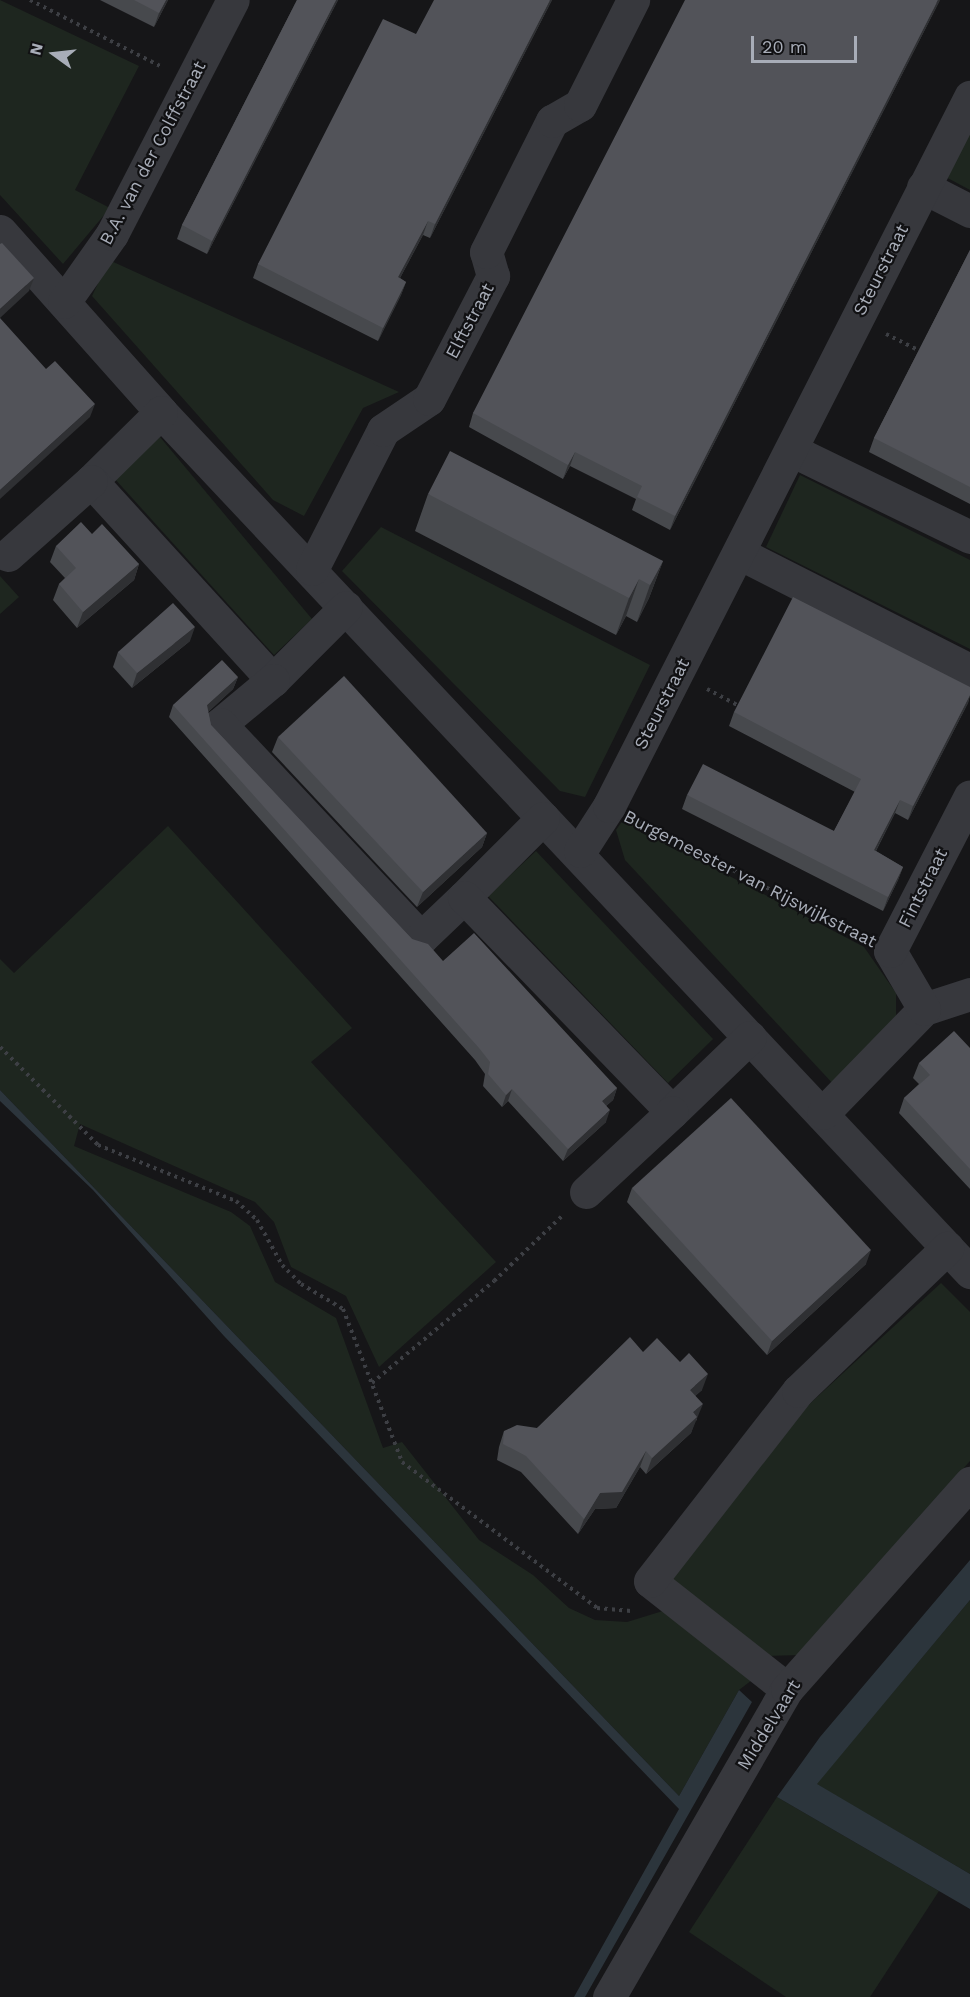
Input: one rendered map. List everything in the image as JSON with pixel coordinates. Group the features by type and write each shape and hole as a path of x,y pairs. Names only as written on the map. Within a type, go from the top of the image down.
{"street":[{"name":"B.A. van der Colffstraat","path":"64,302 112,234 233,0"},
{"name":"Elftstraat","path":"312,569 383,430 429,399 493,276 486,252 552,121 580,105 633,0"},
{"name":"Steurstraat","path":"580,851 609,806 970,97"},
{"path":"923,187 970,211"},
{"path":"0,231 161,412 312,569 543,818 580,851 970,1272"},
{"path":"8,555 91,481 161,412"},
{"path":"791,450 970,537"},
{"path":"91,481 273,680"},
{"path":"739,553 970,670"},
{"path":"345,607 273,680 220,723 421,938 543,818"},
{"name":"Fintstraat","path":"890,951 970,796"},
{"path":"464,897 672,1112"},
{"path":"890,951 924,1010"},
{"path":"823,1113 924,1010 970,994"},
{"path":"586,1192 750,1037"},
{"path":"787,1689 650,1581 798,1391 947,1248"},
{"name":"Middelvaart","path":"609,1997 787,1689 970,1483"}],"path":[{"path":"30,0 191,81"},
{"path":"856,319 929,356"},
{"path":"677,674 750,712"},
{"name":"Burgemeester van Rijswijkstraat","path":"609,806 890,951"},
{"path":"0,1047 98,1144 237,1202 257,1220 282,1265 301,1284 343,1309 402,1462 494,1535 597,1608 626,1613 670,1597"},
{"path":"372,1383 494,1281 586,1192"}],"shaded area":[{"path":"0,0 139,66 75,190 110,208 63,264 0,195"},
{"path":"970,120 970,190 942,175"},
{"path":"109,260 399,392 363,408 304,516 273,500 92,296"},
{"path":"160,437 312,619 274,655 114,478"},
{"path":"800,475 970,560 970,649 766,547"},
{"path":"381,527 650,665 585,797 560,791 342,571"},
{"path":"0,576 19,597 0,614"},
{"path":"623,820 864,947 896,993 896,1016 835,1086 625,860 616,830"},
{"path":"168,826 352,1028 311,1062 496,1262 379,1367 346,1296 291,1267 274,1222 255,1202 80,1124 74,1146 231,1212 250,1226 275,1282 336,1318 383,1448 402,1442 479,1540 533,1575 569,1608 595,1620 627,1622 666,1610 752,1680 739,1690 679,1796 0,1090 0,959 14,973"},
{"path":"536,851 713,1039 668,1083 488,896"},
{"path":"0,1090 679,1796 739,1690 752,1702 585,1997 574,1997 679,1809 224,1336 93,1190 0,1101"},
{"path":"941,1283 970,1312 970,1461 801,1655 765,1656 670,1578 804,1409"},
{"path":"970,1560 970,1600 817,1784 970,1874 970,1909 777,1797 820,1737"},
{"path":"970,1600 970,1874 816,1784"},
{"path":"777,1797 939,1891 870,1997 786,1997 689,1932"}],"building":[{"path":"134,0 166,0 159,13"},
{"path":"297,0 336,0 212,241 182,225"},
{"path":"434,0 550,0 435,224 428,221 398,277 406,282 383,328 258,264 383,19 416,34"},
{"path":"685,0 938,0 675,516 637,497 642,486 575,452 568,465 473,413"},
{"path":"2,243 34,278 0,309 0,244"},
{"path":"970,250 970,487 874,438"},
{"path":"0,318 46,369 55,361 95,404 0,490"},
{"path":"450,451 663,561 650,585 639,579 629,598 428,494"},
{"path":"81,522 92,534 102,524 139,564 83,612 59,584 76,568 56,546"},
{"path":"793,597 970,687 970,695 913,806 900,800 874,850 903,867 888,897 687,795 703,764 834,831 861,779 734,712"},
{"path":"173,603 195,627 137,673 118,652"},
{"path":"222,660 238,677 207,705 211,725 412,939 428,944 443,961 474,933 617,1088 602,1101 610,1110 568,1149 512,1089 506,1095 488,1074 490,1062 479,1048 173,705"},
{"path":"344,676 487,833 423,892 278,737"},
{"path":"954,1031 970,1048 970,1169 904,1098 930,1075 919,1063"},
{"path":"731,1098 871,1250 772,1341 632,1188"},
{"path":"630,1337 643,1352 657,1338 680,1362 689,1353 708,1374 690,1390 703,1404 693,1412 697,1417 652,1458 646,1451 622,1492 600,1493 584,1519 526,1456 503,1444 504,1431 517,1425 537,1428"}]}
